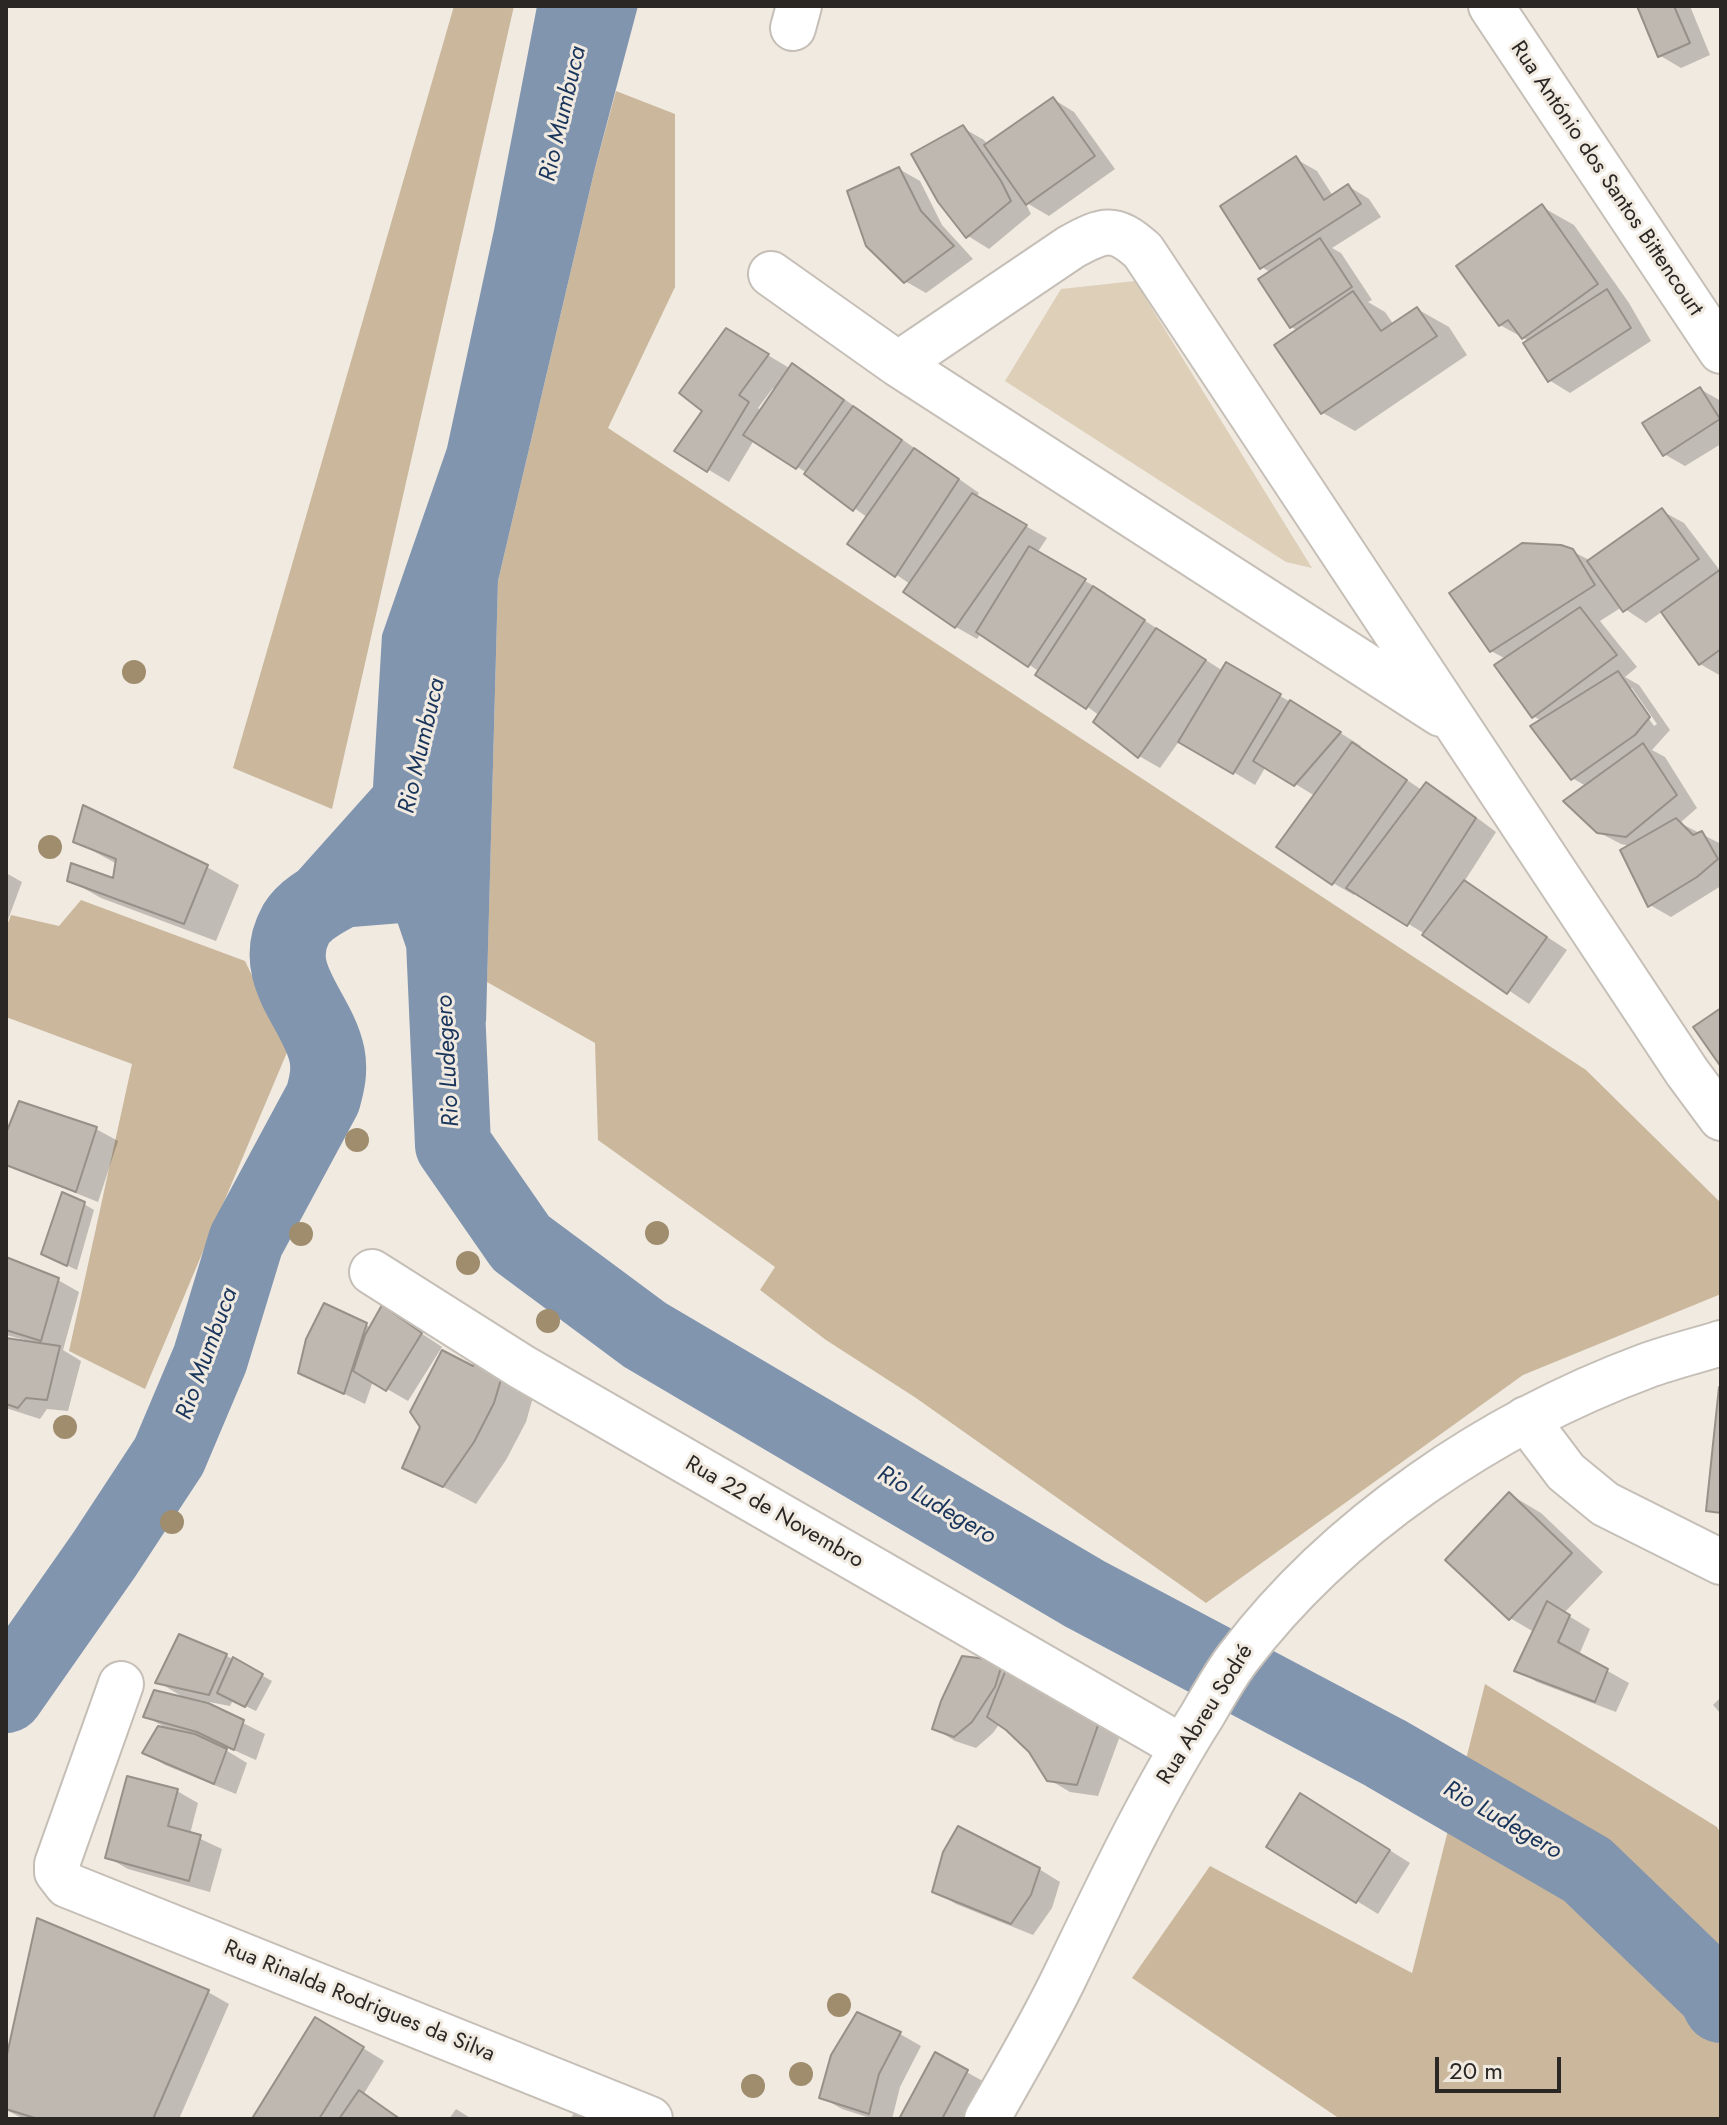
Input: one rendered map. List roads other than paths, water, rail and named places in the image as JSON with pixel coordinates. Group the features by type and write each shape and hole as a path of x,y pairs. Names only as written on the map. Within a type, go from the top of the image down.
{"street":[{"name":"Rua António dos Santos Bittencourt","path":"1491,6 1721,351"},
{"path":"898,364 1071,247 1096,233 1110,231 1126,235 1143,251 1687,1072 1721,1118"},
{"path":"771,274 898,364 1454,722"},
{"name":"Rua 22 de Novembro","path":"372,1272 522,1367 1182,1747"},
{"name":"Rua Abreu Sodré","path":"987,2119 1066,1974 1123,1853 1182,1747 1237,1659 1289,1597 1366,1526 1447,1467 1526,1419 1646,1366 1721,1343"},
{"path":"1526,1419 1566,1472 1605,1504 1721,1562"},
{"name":"Rua Rinalda Rodrigues da Silva","path":"121,1684 57,1864 57,1872 67,1885 650,2119"}],"water":[{"path":"537,6 638,6 595,168 498,581 486,1022 429,996 402,923 328,929 264,909 373,787 382,635 447,448 494,230"}],"waterway":[{"name":"Rio Mumbuca","path":"6,1695 169,1456 210,1359 246,1241 323,1098 326,1087 327,1055 291,976 289,942 302,917 356,881 381,854"},
{"name":"Rio Ludegero","path":"430,900 444,941 453,1145 521,1243 645,1335 1085,1594 1385,1753 1587,1870 1715,1993 1721,2005"}]}
